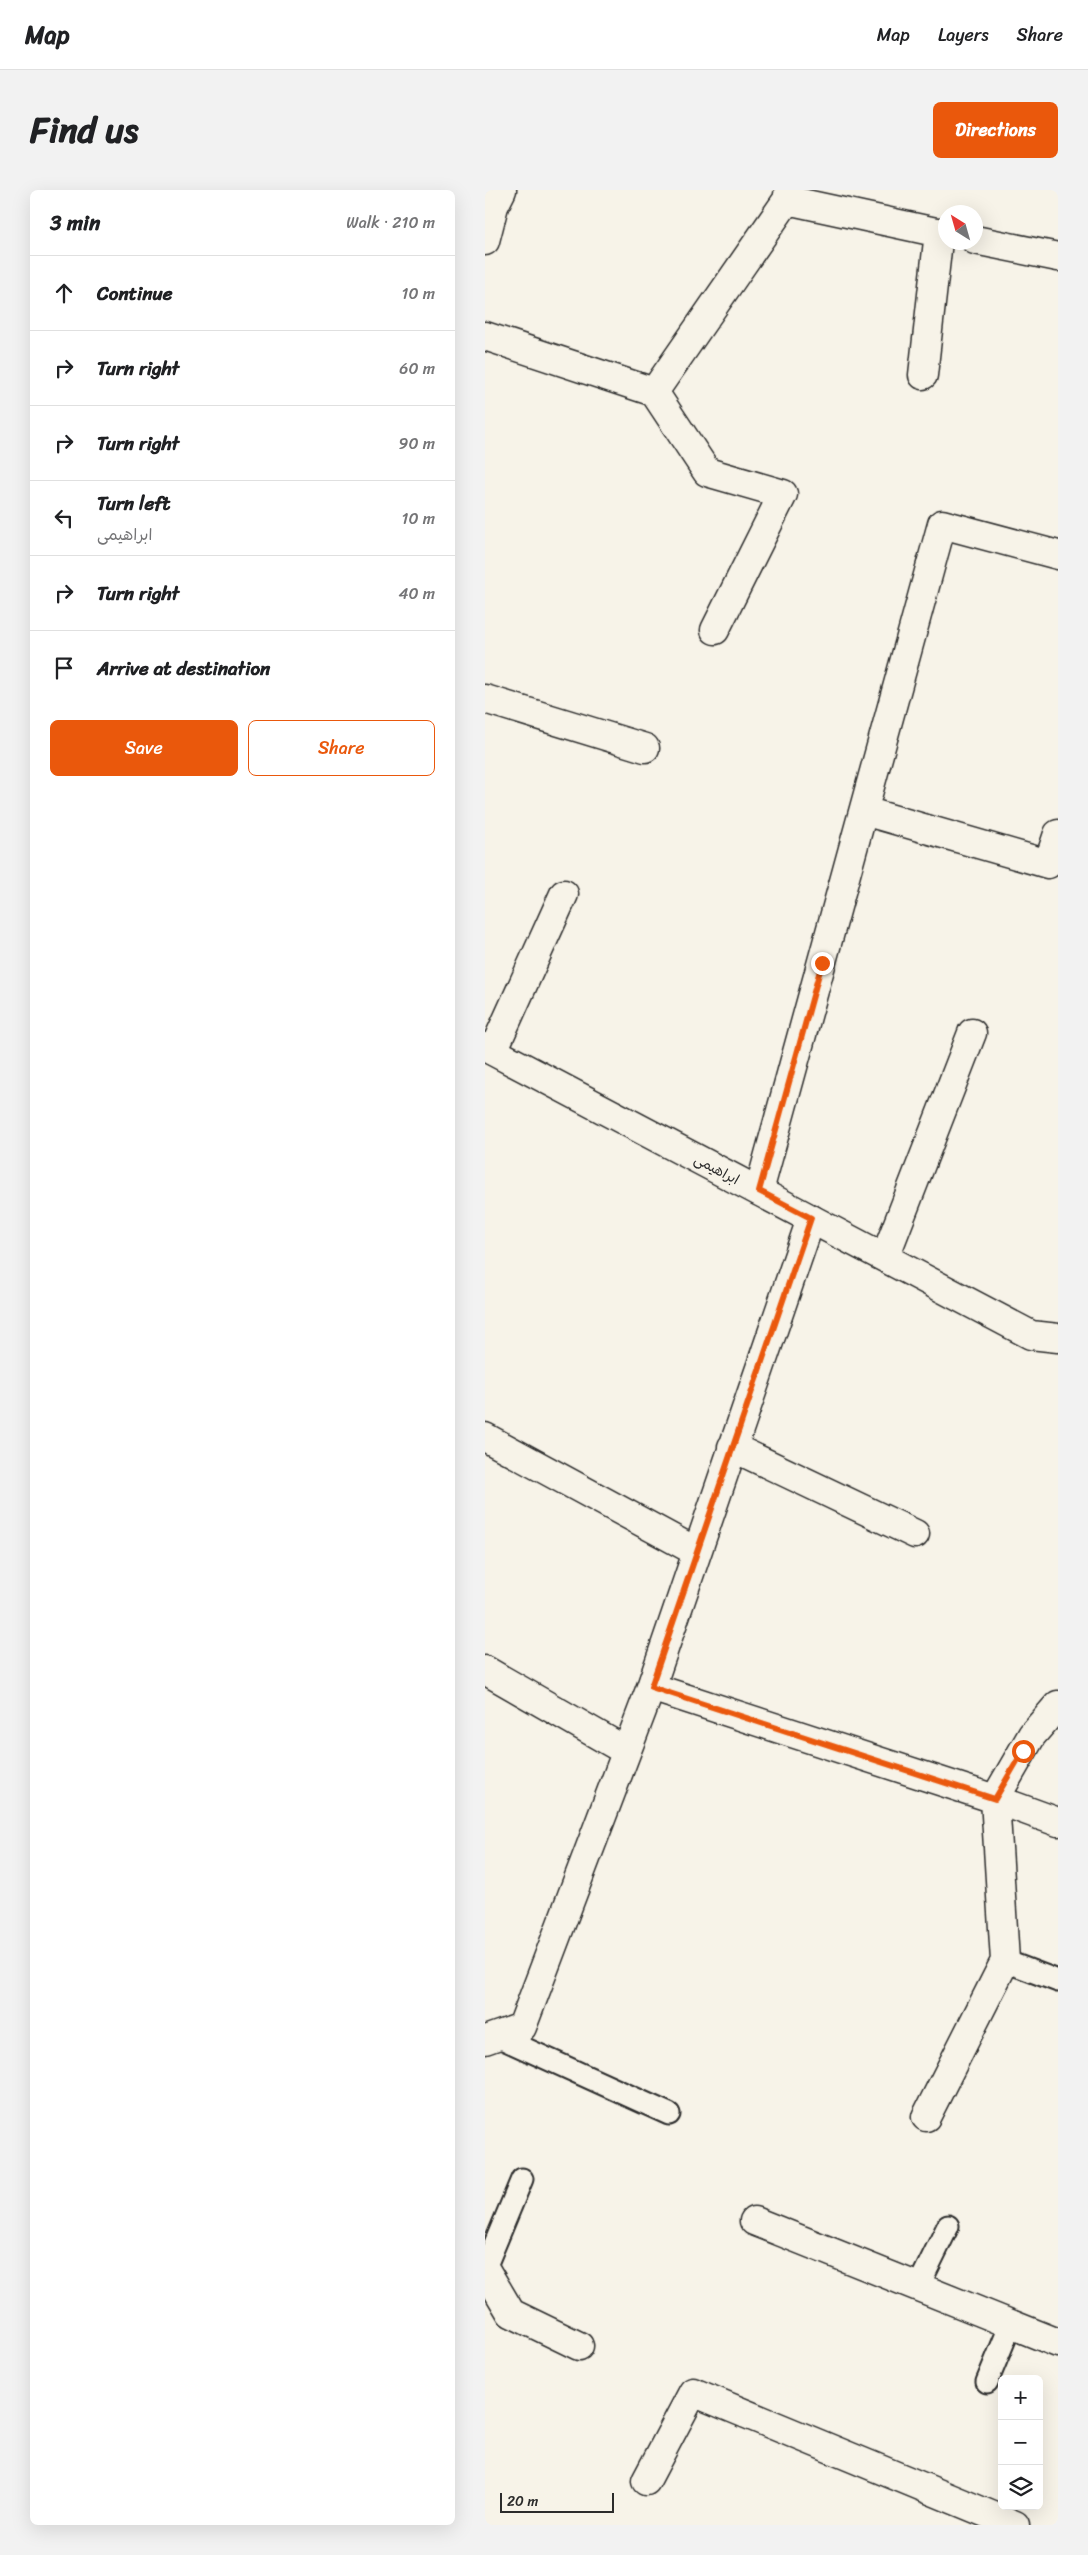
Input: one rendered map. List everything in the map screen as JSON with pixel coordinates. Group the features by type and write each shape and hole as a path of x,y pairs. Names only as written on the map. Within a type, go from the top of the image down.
{"street":[{"path":"485,241 494,206 502,190"},
{"path":"654,392 788,195 938,232"},
{"path":"983,242 1058,257"},
{"path":"923,375 940,250"},
{"path":"485,336 654,392 707,472 783,494 715,630"},
{"path":"759,1191 943,524 1058,555"},
{"path":"485,699 645,748"},
{"path":"864,811 1048,864 1058,834"},
{"path":"489,1049 565,894"},
{"path":"885,1257 972,1033"},
{"name":"ابراهیمی","path":"489,1049 1031,1335 1058,1338"},
{"path":"491,2038 522,2027 651,1687 811,1218"},
{"path":"485,1437 697,1552"},
{"path":"732,1448 915,1534"},
{"path":"485,1670 626,1751"},
{"path":"651,1687 995,1799 1058,1822"},
{"path":"926,2117 1005,1962 995,1799 1032,1735 1058,1705"},
{"path":"754,2221 1058,2343"},
{"path":"485,2269 511,2313 579,2346"},
{"path":"646,2481 693,2392 973,2517 1015,2525"}],"lane":[{"path":"1005,1962 1058,1981"},
{"path":"491,2038 669,2114"},
{"path":"485,2269 521,2179"},
{"path":"918,2286 948,2226"},
{"path":"987,2382 1011,2324"}],"route":[{"path":"822,963 759,1191 811,1218 651,1687 995,1799 1023,1751"}]}
